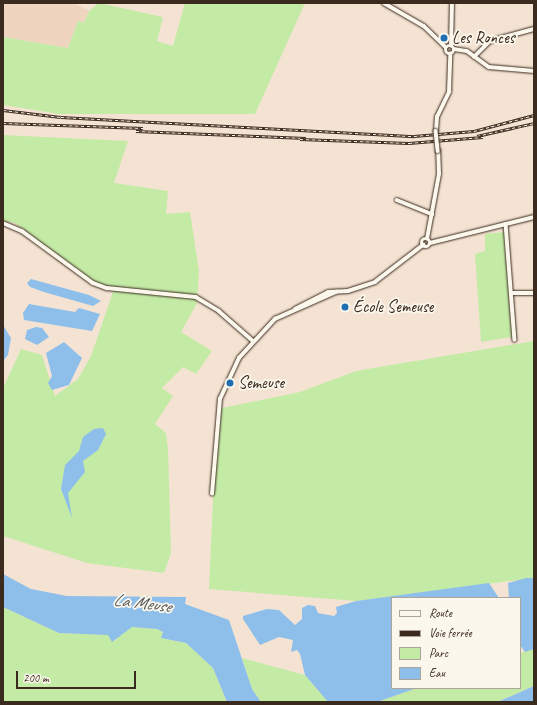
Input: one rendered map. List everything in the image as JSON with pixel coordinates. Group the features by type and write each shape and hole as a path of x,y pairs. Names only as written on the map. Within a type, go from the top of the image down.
{"street":[{"path":"384,3 424,26 446,47 450,54"},
{"path":"212,494 220,399 229,375 252,340 275,319 291,311 336,292 348,291 375,282 423,245 427,239 439,174 436,120 449,92 450,54 453,47 452,3"},
{"path":"474,57 490,41 534,29"},
{"path":"446,47 465,50 492,68 534,71"},
{"path":"397,200 432,214"},
{"path":"423,245 534,217"},
{"path":"3,223 22,231 79,274 107,288 196,297 219,311 252,340"},
{"path":"506,224 515,340"},
{"path":"427,239 430,243"},
{"path":"512,293 534,293"}],"shaded area":[{"path":"3,3 74,3 89,11 84,23 78,21 68,48 3,37"}],"green space":[{"path":"99,3 163,17 157,41 173,46 185,3 305,3 255,114 59,114 3,105 3,37 68,48 78,21 84,23 89,11"},
{"path":"3,135 128,141 114,183 168,191 166,214 190,212 199,271 197,303 181,332 212,351 196,374 183,367 162,388 173,396 155,424 166,433 168,449 171,553 164,573 87,563 3,536 3,388 21,349 42,355 55,396 78,379 91,356 114,289 92,282 15,223 3,221"},
{"path":"504,232 512,337 481,342 475,254 485,251 485,234"},
{"path":"534,341 534,578 356,601 209,589 215,453 222,408 300,392 356,371"},
{"path":"3,607 59,633 109,635 116,641 120,633 132,627 157,629 163,632 161,638 186,643 213,668 227,702 3,702"},
{"path":"534,649 534,686 497,702 377,702 414,689 521,689 521,653"},
{"path":"242,658 305,675 328,702 261,702 252,689"}],"water":[{"path":"31,279 89,295 101,301 93,306 44,292 30,287 27,283"},
{"path":"29,304 75,312 79,308 100,314 92,331 24,320 23,313"},
{"path":"3,325 11,338 8,355 3,361"},
{"path":"36,327 42,328 49,337 37,345 25,339 27,330"},
{"path":"64,342 82,358 69,385 52,390 48,383 52,376 46,353"},
{"path":"103,428 106,434 98,450 83,461 85,472 68,493 72,518 61,489 65,465 79,451 83,437 94,429"},
{"name":"La Meuse","path":"3,574 31,589 67,596 186,597 185,604 229,620 252,689 261,702 227,702 213,668 186,643 161,638 163,632 157,629 132,627 112,642 108,635 59,633 3,607"},
{"path":"526,578 534,578 534,649 525,652 521,646 521,597 509,597 508,583"},
{"path":"489,583 498,597 391,597 391,689 414,689 377,702 328,702 305,675 300,654 297,650 291,652 293,640 279,637 260,645 243,619 243,616 267,609 279,610 295,625 302,619 302,608 308,605 315,606 318,613 334,616 337,613 336,607 356,601"},
{"path":"534,686 534,702 497,702 502,700"}],"railway":[{"path":"3,110 61,117 414,136 474,131 534,115"},
{"path":"3,123 143,128"},
{"path":"477,136 534,123"},
{"path":"136,131 306,138"},
{"path":"300,139 409,143 483,137"}],"place":[{"name":"Les Ronces","path":"444,38"},
{"name":"École Semeuse","path":"345,307"},
{"name":"Semeuse","path":"230,383"}]}
